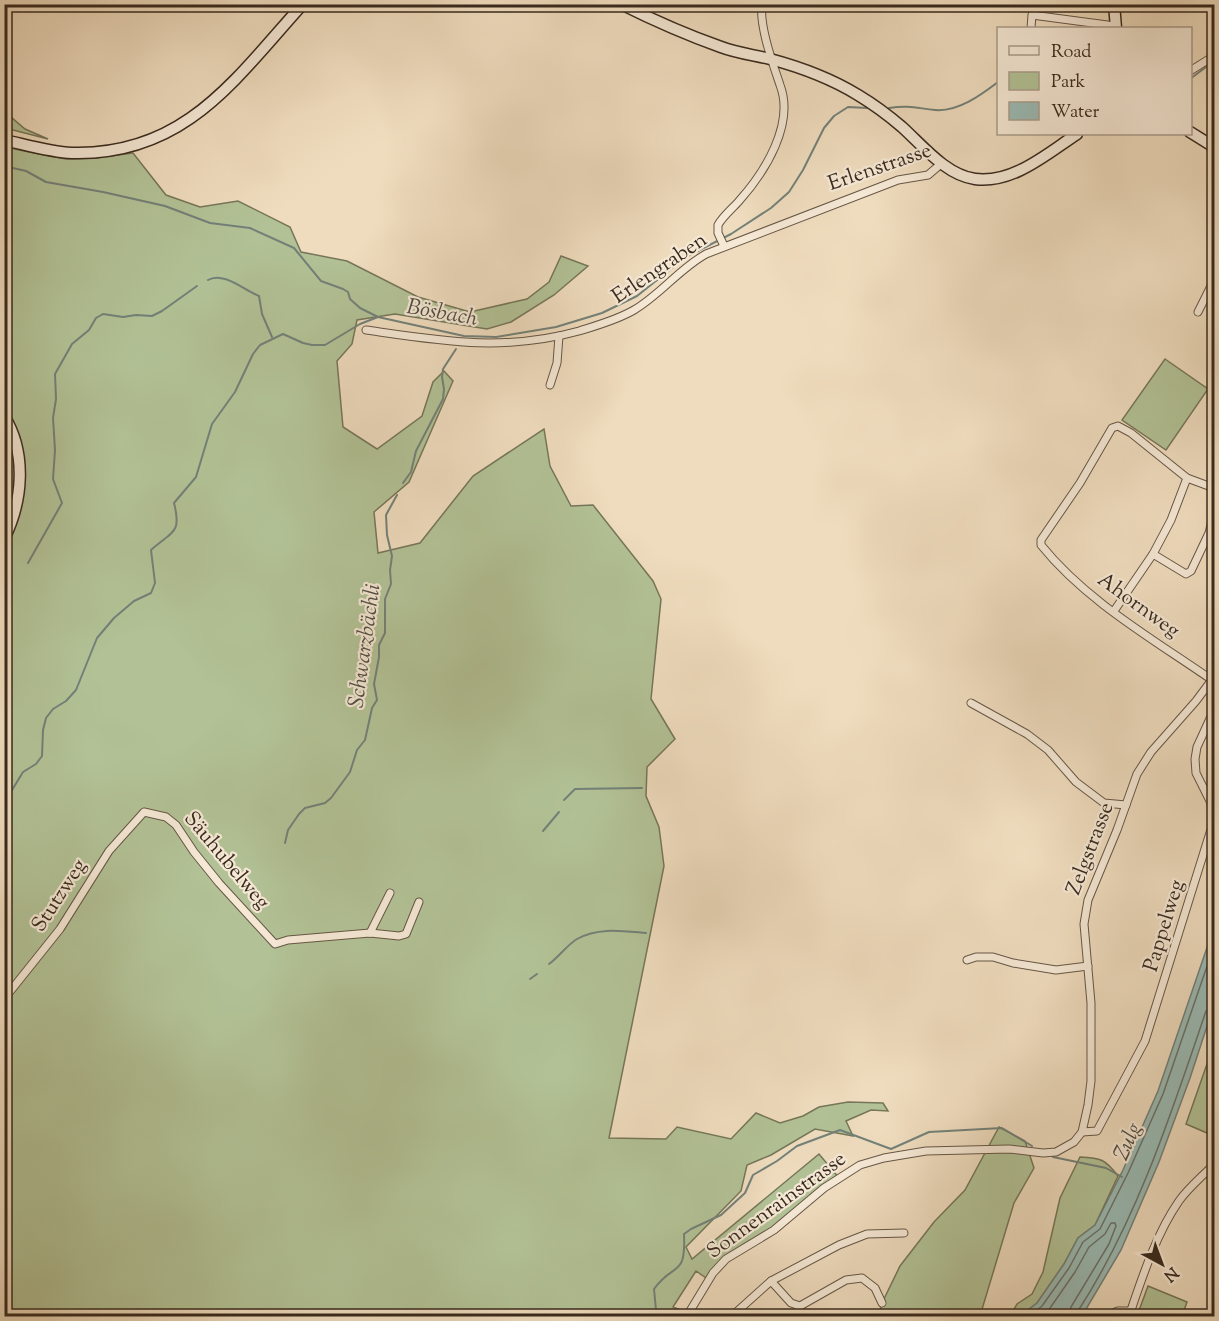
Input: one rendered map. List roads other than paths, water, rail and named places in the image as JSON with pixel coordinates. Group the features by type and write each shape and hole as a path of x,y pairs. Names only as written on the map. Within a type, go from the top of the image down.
{"street":[{"path":"4,141 56,151 81,153 120,148 161,136 190,120 218,96 303,4"},
{"path":"621,4 659,23 722,48 773,60 830,80 857,94 892,119 942,163"},
{"path":"723,243 717,228 719,222 759,175 782,127 785,100 762,21 762,4"},
{"path":"1031,27 1032,15 1115,27 1114,4"},
{"path":"1192,71 1215,56"},
{"path":"1192,133 1215,147"},
{"name":"Erlenstrasse","path":"723,243 898,180 928,176 942,163 966,177 999,178 1018,170 1075,135"},
{"name":"Erlengraben","path":"366,330 465,343 501,344 559,336 626,315 646,302 696,259 723,243"},
{"path":"1198,312 1215,280"},
{"path":"550,385 557,363 559,336"},
{"path":"4,416 15,436 20,460 16,505 4,538"},
{"name":"Ahornweg","path":"1187,478 1131,433 1118,426 1112,428 1080,483 1041,540 1041,545 1048,555 1085,589 1213,678"},
{"path":"1114,611 1153,554 1171,520 1187,478 1215,488"},
{"path":"1153,554 1186,574 1191,571 1209,533 1215,512"},
{"name":"Zelgstrasse","path":"1082,1132 1091,1081 1091,1003 1084,924 1088,900 1137,774 1151,752 1213,678"},
{"path":"971,703 1027,734 1048,750 1076,782 1104,803 1125,805"},
{"name":"Pappelweg","path":"1082,1132 1097,1131 1145,1041 1158,1001 1213,823 1211,803 1196,773 1195,759 1197,747 1215,710"},
{"name":"Säuhubelweg","path":"144,812 166,817 176,825 219,883 275,944 288,940 370,933"},
{"name":"Stutzweg","path":"4,999 60,929 109,851 144,812"},
{"path":"390,893 370,933 399,936 406,934 419,902"},
{"path":"966,960 976,957 993,957 1013,963 1056,970 1088,966"},
{"name":"Sonnenrainstrasse","path":"687,1317 713,1274 726,1259 774,1230 824,1188 860,1166 884,1158 926,1150 1009,1149 1043,1153 1056,1152 1074,1142 1082,1132"},
{"path":"1106,1317 1118,1311 1130,1314 1168,1219 1180,1199 1215,1164"},
{"path":"732,1317 771,1281 859,1236 872,1233 904,1233"},
{"path":"797,1317 800,1306 846,1280 859,1278 872,1285 882,1304"},
{"path":"771,1281 791,1303 800,1306"}],"water":[{"path":"1214,927 1214,1005 1159,1162 1121,1250 1082,1316 1020,1316 1037,1303 1064,1264 1078,1238 1095,1225 1123,1170 1158,1091"}],"waterway":[{"name":"Bösbach","path":"1192,78 1214,61"},
{"name":"Bösbach","path":"889,108 944,110 977,97 997,83"},
{"name":"Bösbach","path":"4,166 26,171 46,182 165,206 210,223 250,228 294,248 321,281 348,292 350,299 360,308 378,317 464,336 496,337 556,327 602,313 637,296 686,257 731,234 771,208 789,192 824,128 834,116 848,107 867,108"},
{"path":"208,280 220,278 234,282 259,296 262,314 272,337"},
{"path":"28,563 62,503 53,479 55,374 72,344 89,330 96,318 103,314 123,317 152,316 197,286"},
{"path":"4,798 9,795 23,772 36,764 42,756 46,718 53,709 66,701 76,690 97,638 114,618 134,601 151,593 155,583 151,550 170,535 176,526 174,503 196,477 212,424 235,392 253,354 260,345 283,334 303,343 325,345 360,324 378,317"},
{"name":"Schwarzbächli","path":"403,483 411,472 416,451 443,399 443,369 456,349"},
{"name":"Schwarzbächli","path":"285,843 288,830 305,808 325,803 331,798 350,772 357,750 365,740 372,708 377,700 374,684 379,645 385,633 385,599 391,584 392,556 387,535 386,515 397,495"},
{"path":"564,800 575,789 642,788"},
{"path":"543,831 559,812"},
{"path":"549,964 573,942 585,935 611,931 646,933"},
{"path":"530,979 537,974"},
{"path":"653,1316 656,1310 654,1289 661,1280 681,1264 684,1234 721,1215 745,1193 753,1175 797,1146 840,1130 891,1149 929,1132 1002,1128 1032,1146"},
{"path":"1053,1157 1106,1168 1122,1177"}],"water label":[{"name":"Zulg","path":"1129,1142"}]}
